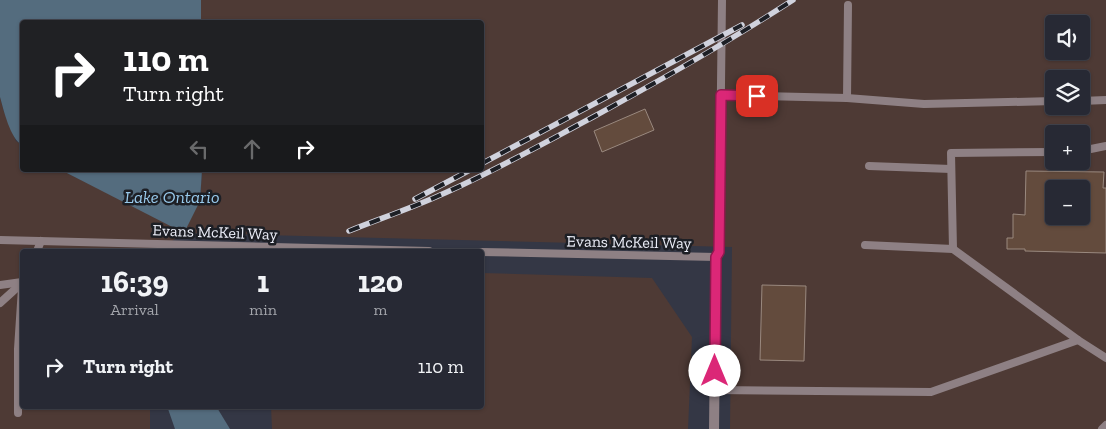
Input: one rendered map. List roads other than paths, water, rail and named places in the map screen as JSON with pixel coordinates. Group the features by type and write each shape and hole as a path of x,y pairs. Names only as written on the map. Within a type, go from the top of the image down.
{"street":[{"path":"714,429 716,257"}],"lane":[{"path":"716,257 719,252 722,0"},
{"path":"847,98 848,5"},
{"path":"721,95 847,98 924,104 1045,101"},
{"path":"1090,101 1106,100"},
{"path":"1090,149 1106,146"},
{"path":"953,249 951,153 1045,152"},
{"path":"869,166 951,168"},
{"name":"Evans McKeil Way","path":"0,240 351,249"},
{"path":"38,249 41,241"},
{"path":"865,245 953,249 1078,340 1106,358"},
{"name":"Evans McKeil Way","path":"484,252 716,257"},
{"path":"0,285 20,282"},
{"path":"0,303 20,284"},
{"path":"18,413 20,318"},
{"path":"715,390 931,392 1078,340"},
{"path":"1102,429 1106,425"}],"water":[{"path":"0,0 201,0 201,20 20,20 20,144 14,137 0,97"},
{"name":"Lake Ontario","path":"65,172 202,172 200,201 184,233"},
{"path":"168,409 218,409 230,429 175,429"}],"railway":[{"path":"349,231 438,196 516,158 669,75 793,0"},
{"path":"484,162 742,25"},
{"path":"415,199 466,172"}]}
